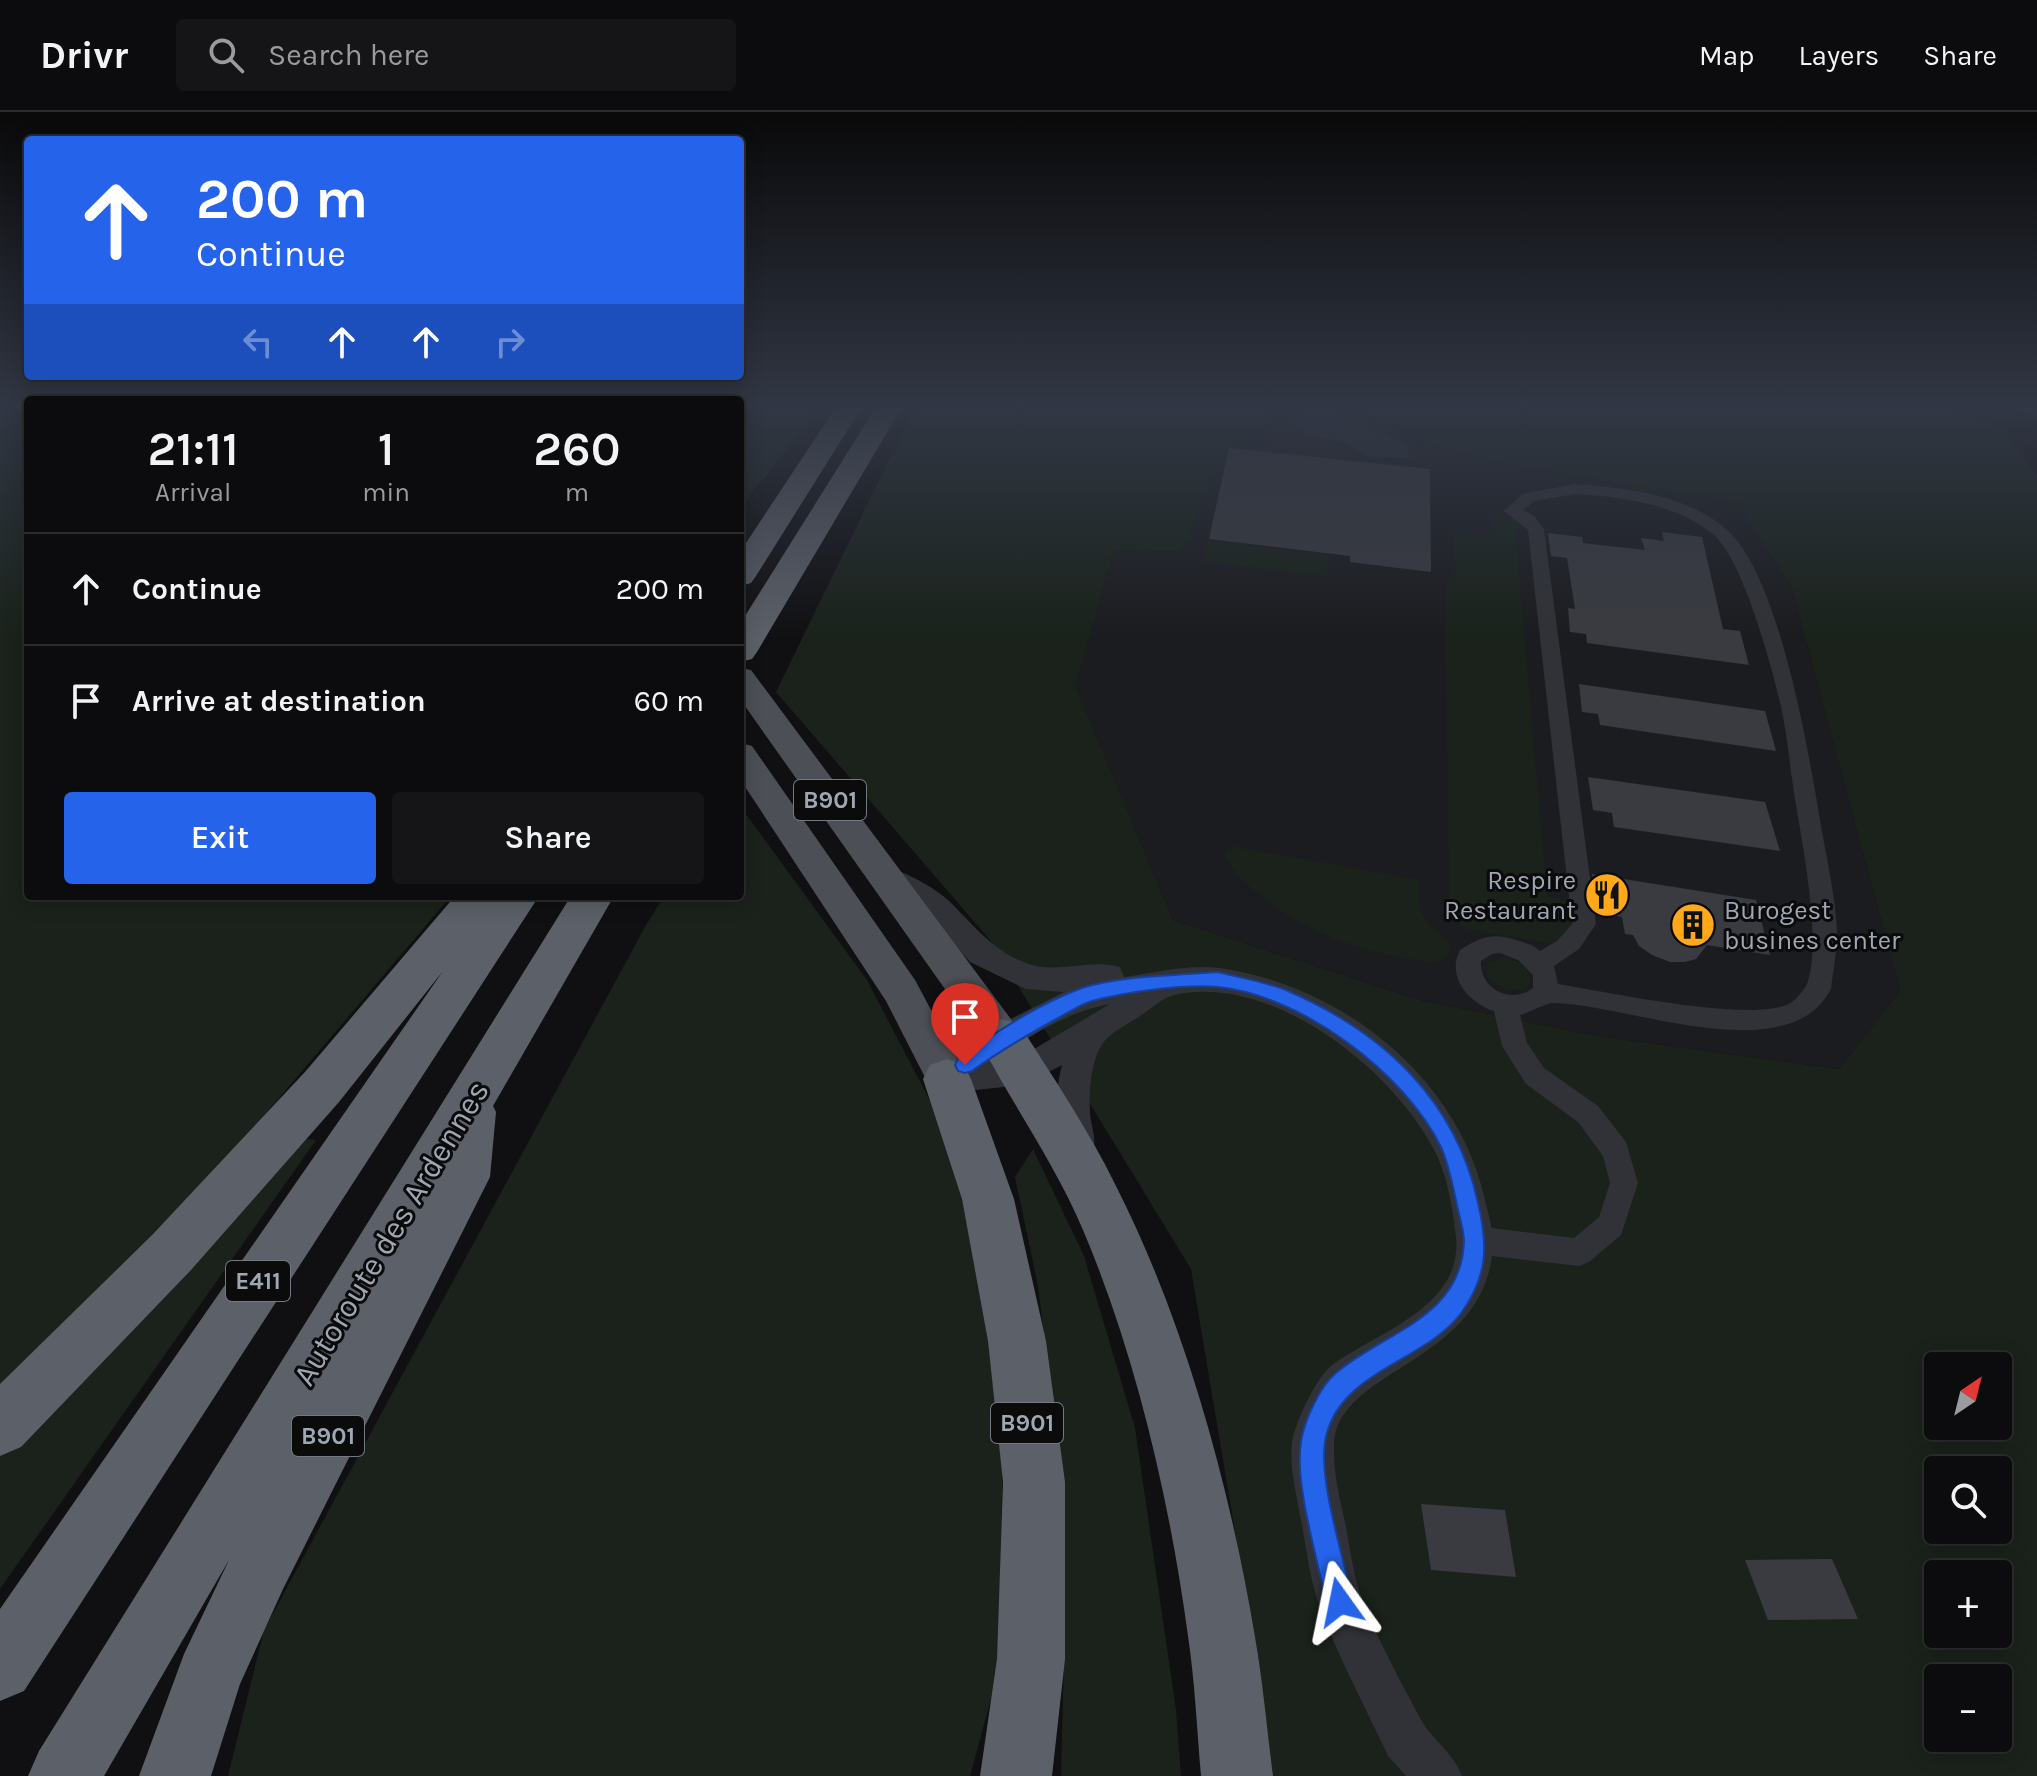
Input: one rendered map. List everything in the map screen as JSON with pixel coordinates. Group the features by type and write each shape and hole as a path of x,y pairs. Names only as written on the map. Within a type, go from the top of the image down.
{"highway":[{"path":"744,562 750,540 791,485"},
{"path":"744,645 841,485"},
{"path":"0,1426 172,1252 322,1087 476,900"},
{"name":"E411","path":"0,1667 515,900"},
{"name":"Autoroute des Ardennes","path":"64,1776 591,900"},
{"name":"B901","path":"1013,1055 1089,1185 1123,1261 1150,1341 1185,1470 1219,1621 1237,1776"},
{"name":"B901","path":"947,1079 988,1199 1017,1341 1034,1482 1031,1659 1016,1776"},
{"name":"B901","path":"175,1776 208,1678 260,1566 464,1177 473,1097"}],"main road":[{"name":"B901","path":"744,682 889,878 1013,1055"},
{"name":"B901","path":"744,760 901,991 947,1079"}],"street":[{"path":"1539,962 1562,952 1576,940 1584,924 1536,529 1528,519 1512,511 1529,497 1575,489 1641,496 1678,508 1719,531 1733,548 1753,586 1790,702 1816,859 1825,935 1819,989 1800,1010 1777,1018 1733,1021 1546,992"},
{"path":"889,878 935,905 981,954 1026,977 1073,980 1118,975 1167,983"},
{"path":"1500,944 1527,953 1539,962 1548,983 1546,992 1528,1005 1505,1004 1487,997 1475,988 1468,977 1469,957 1487,945 1500,944"},
{"path":"1013,1055 1086,995 1167,983 1218,980 1281,996 1340,1027 1383,1057 1419,1097 1450,1144 1464,1186 1475,1240 1469,1277 1453,1306 1414,1339 1343,1382 1325,1409 1313,1441 1314,1478 1340,1602 1405,1739 1438,1776"},
{"path":"947,1079 1013,1055 1093,1032 1167,983"},
{"path":"1475,1240 1579,1252 1611,1225 1624,1183 1616,1151 1588,1114 1535,1076 1515,1046 1505,1004"},
{"path":"1089,1185 1071,1102 1081,1053 1093,1032"}],"shaded area":[{"path":"0,485 24,485 24,900 448,900 222,1165 0,1385"},
{"path":"744,485 758,485 744,502"},
{"path":"877,485 1211,485 1181,552 1114,550 1075,686 1173,920 1420,1000 1597,1036 1839,1069 1900,991 1792,589 1737,502 1632,485 2037,485 2037,1776 1263,1776 1244,1585 1191,1269 990,940 776,692"},
{"path":"1211,485 1636,485 1737,501 1792,589 1900,991 1839,1069 1597,1036 1420,1000 1173,920 1074,686 1114,550 1181,552"},
{"path":"1493,513 1517,520 1526,528 1515,527 1547,896 1567,900 1571,925 1560,939 1550,943 1466,929 1446,914 1442,903 1449,903 1445,593 1447,578 1455,578 1454,530 1494,534"},
{"path":"1208,541 1329,556 1327,577 1203,561"},
{"path":"744,811 867,980 950,1139 1004,1404 998,1673 970,1776 228,1776 264,1630 662,900 744,900"},
{"path":"1231,846 1420,880 1419,903 1423,916 1451,949 1441,960 1424,962 1365,949 1324,934 1285,913 1245,882 1224,852"},
{"path":"1505,957 1520,963 1529,973 1530,984 1526,989 1505,990 1487,978 1488,963"},
{"path":"294,1137 316,1140 0,1589 0,1441"},
{"path":"1033,1149 1084,1256 1135,1428 1176,1710 1181,1776 1061,1776 1064,1657 1054,1416 1038,1286 1015,1177"}],"building":[{"path":"1221,485 1430,485 1431,572 1350,562 1350,556 1209,539"},
{"path":"1662,532 1702,537 1723,629 1740,631 1749,665 1587,643 1586,634 1570,632 1568,608 1575,609 1567,558 1551,556 1548,533 1582,537 1583,543 1645,550 1641,538 1664,541"},
{"path":"1579,684 1765,711 1776,751 1600,725 1598,714 1582,712"},
{"path":"1588,777 1765,802 1780,851 1614,827 1612,813 1593,810"},
{"name":"Burogest busines center","path":"1592,874 1756,900 1770,955 1707,945 1696,959 1685,962 1670,962 1652,955 1639,946 1633,935 1625,934 1622,917 1598,912"},
{"path":"1421,1504 1505,1510 1516,1577 1431,1570"},
{"path":"1832,1559 1858,1619 1768,1620 1745,1560"}],"place":[{"name":"Respire Restaurant","path":"1607,895"},
{"name":"Burogest busines center","path":"1693,925"}],"route":[{"path":"965,1065 1002,1038 1086,995 1167,983 1218,980 1281,996 1340,1027 1383,1057 1419,1097 1450,1144 1464,1186 1475,1240 1469,1277 1453,1306 1414,1339 1343,1382 1325,1409 1313,1441 1314,1478 1340,1602"}]}
